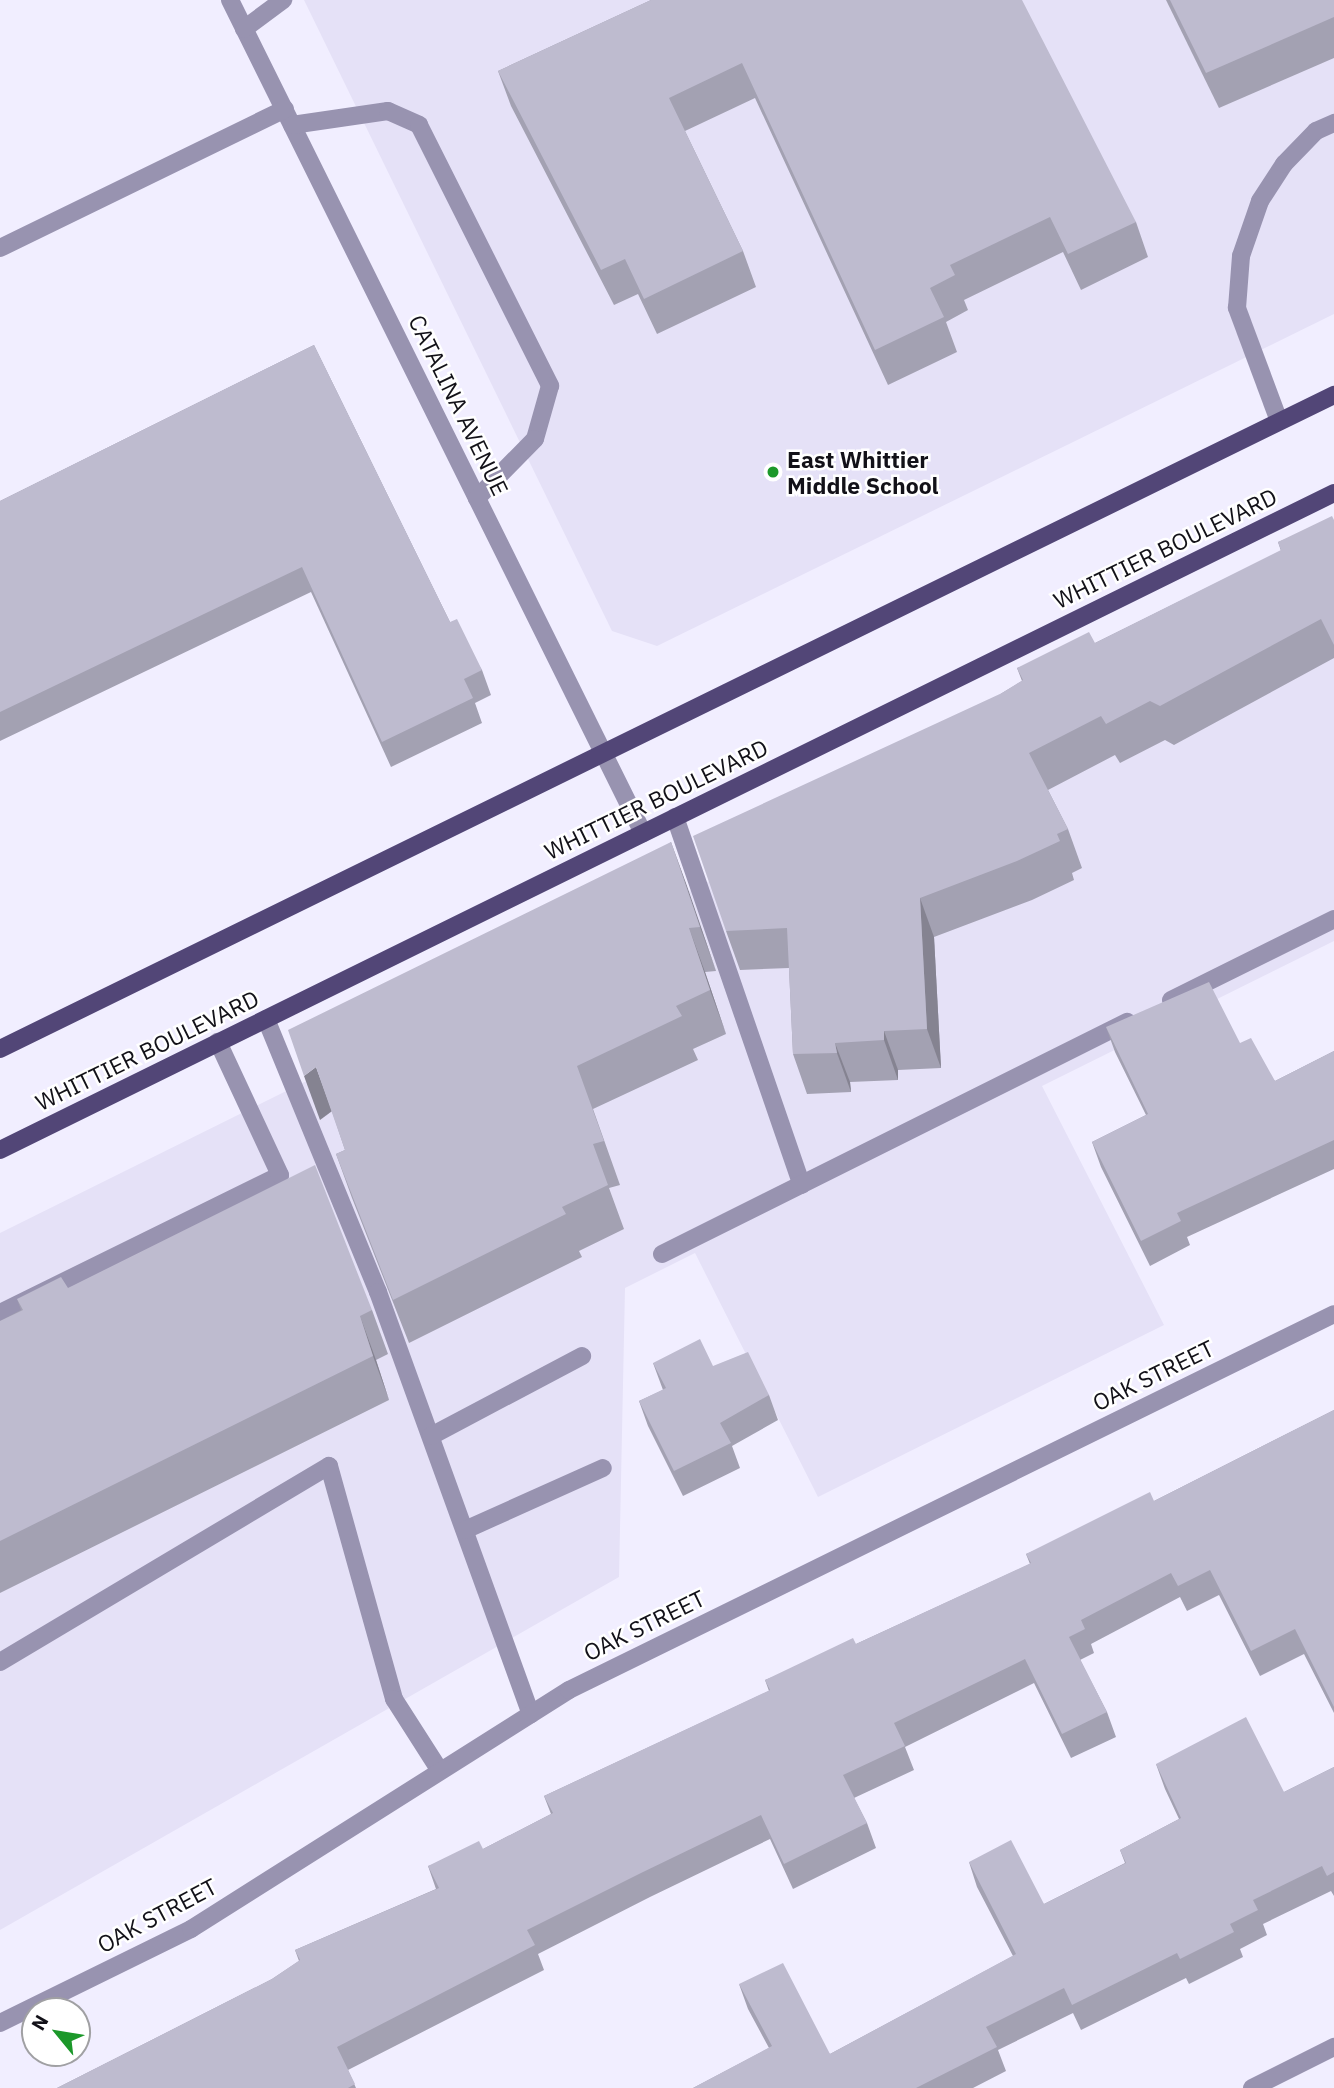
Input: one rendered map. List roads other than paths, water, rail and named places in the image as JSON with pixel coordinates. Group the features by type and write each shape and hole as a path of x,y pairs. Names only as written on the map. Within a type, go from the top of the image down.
{"main road":[{"path":"0,1049 602,751 1334,395"},
{"name":"WHITTIER BOULEVARD","path":"0,1150 1334,493"}],"street":[{"name":"CATALINA AVENUE","path":"230,0 643,833"},
{"path":"244,29 283,0"},
{"path":"0,248 289,117 387,111 419,125 550,386 535,439 477,498"},
{"path":"1279,421 1237,308 1241,256 1260,201 1284,164 1316,131 1334,123"},
{"path":"675,817 802,1185"},
{"path":"662,1254 1334,919"},
{"path":"265,1019 431,1436 531,1714"},
{"path":"0,1313 279,1175 218,1042"},
{"name":"OAK STREET","path":"0,2023 191,1929 569,1689 1334,1314"},
{"path":"431,1436 582,1356"},
{"path":"0,1662 329,1466 394,1699 440,1771"},
{"path":"465,1530 603,1468"},
{"path":"1252,2088 1334,2047"}],"place":[{"name":"East Whittier Middle School","path":"773,472"}]}
